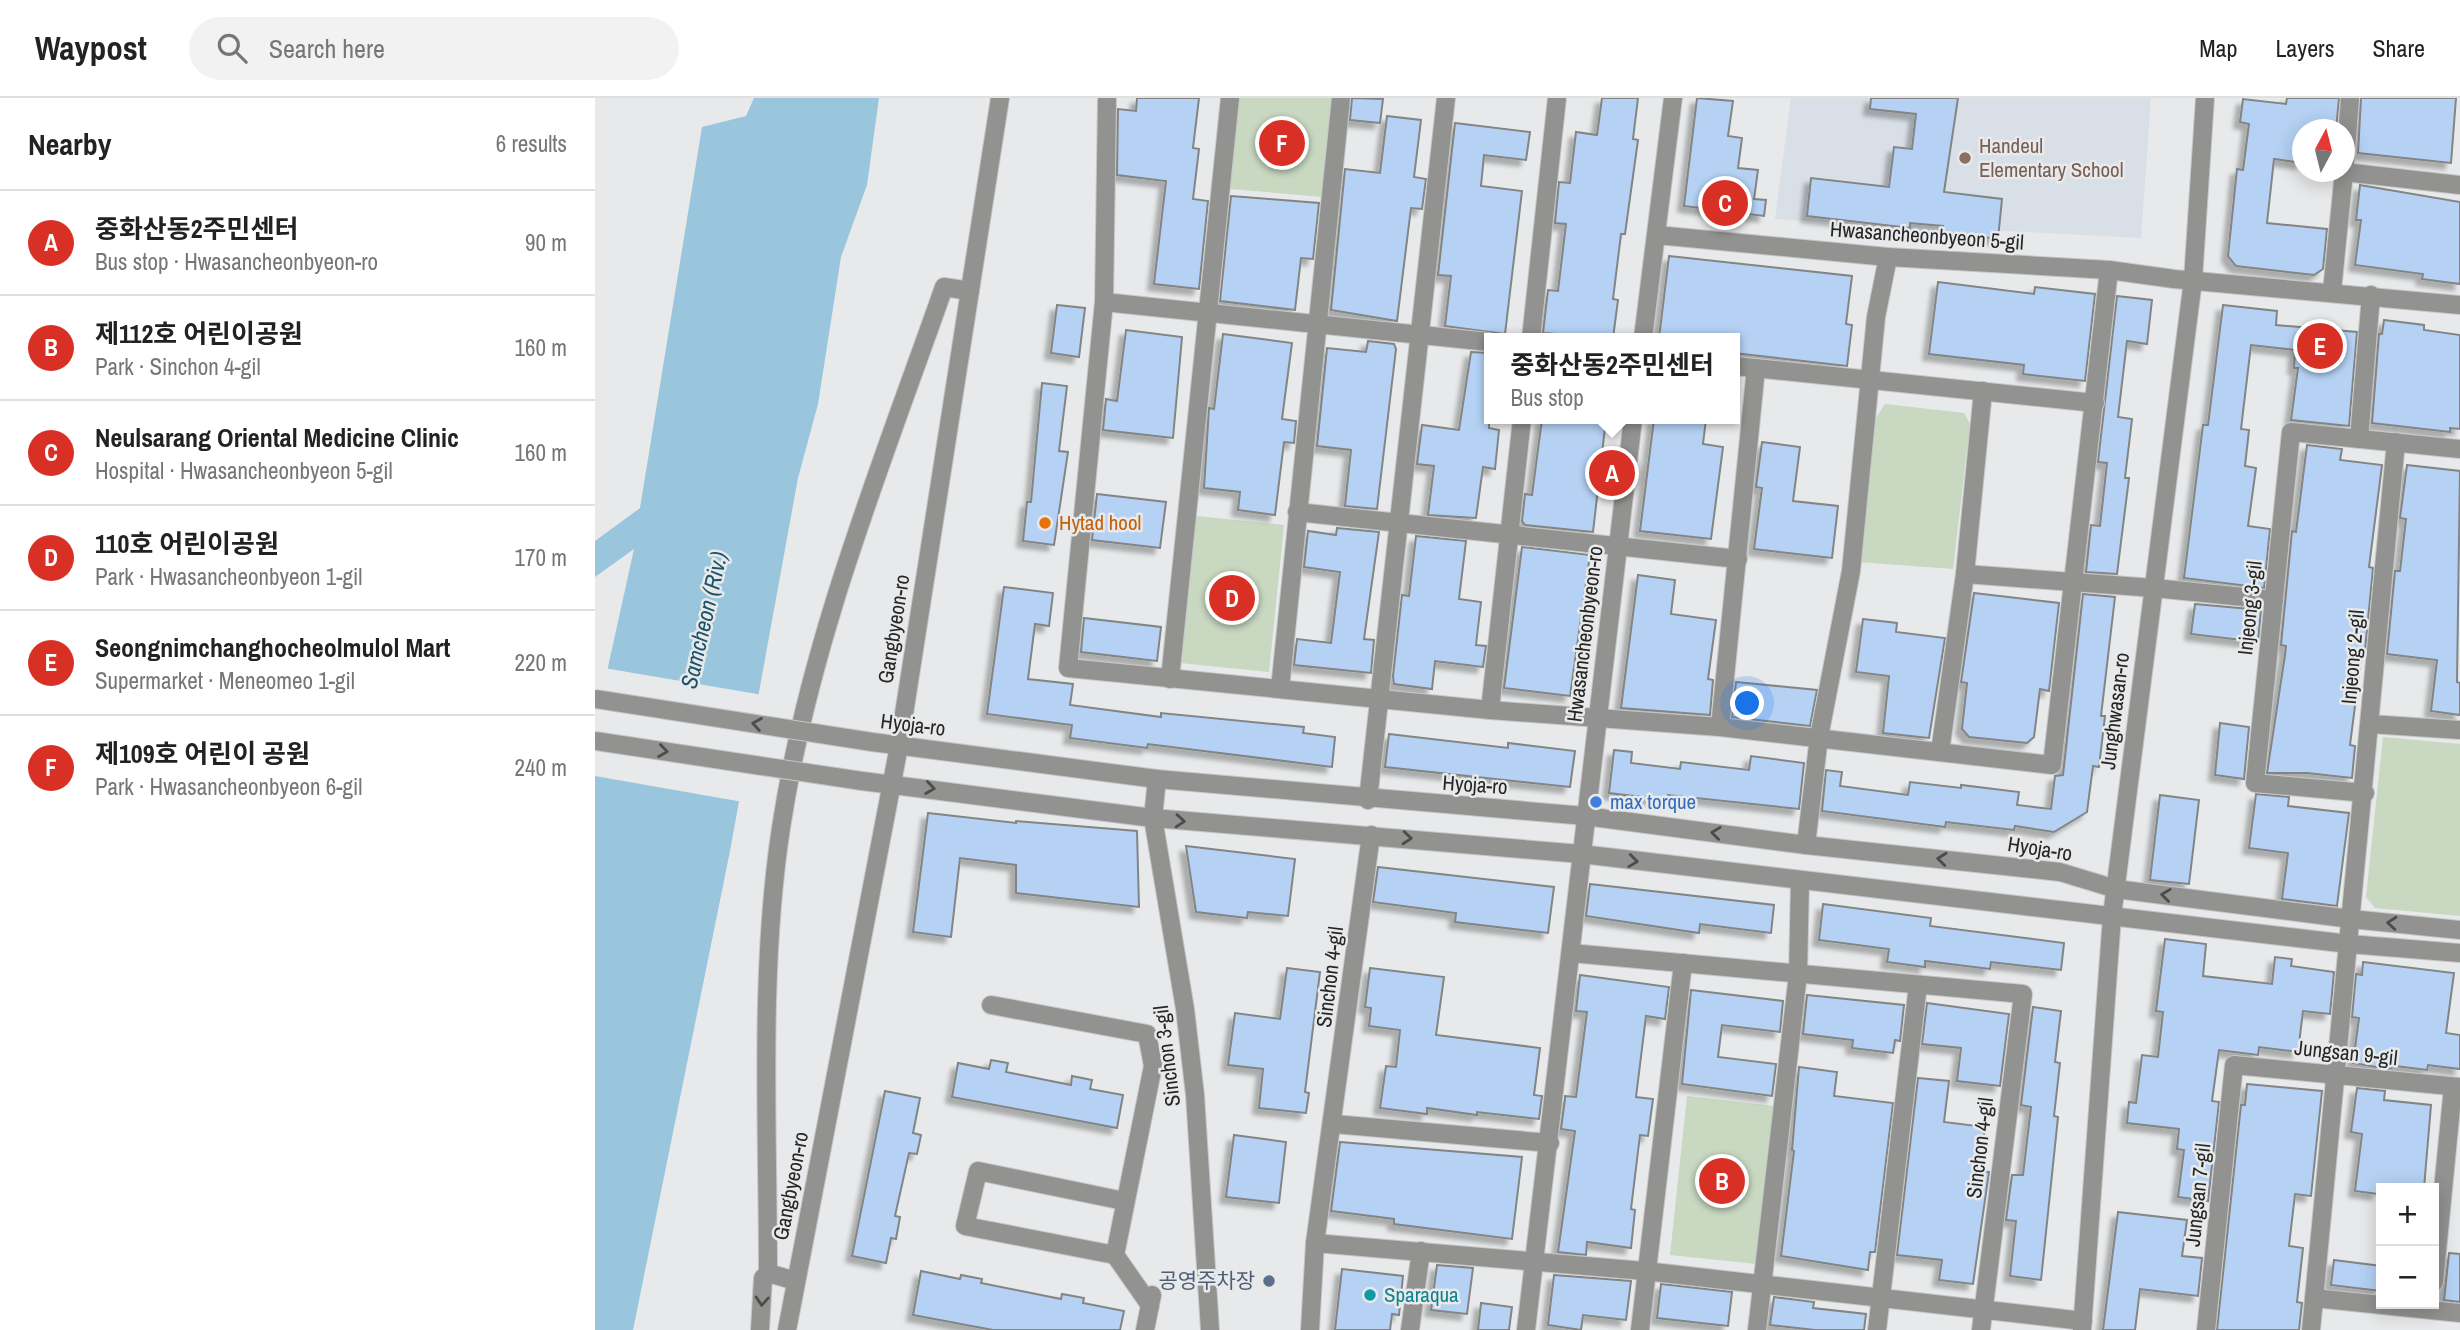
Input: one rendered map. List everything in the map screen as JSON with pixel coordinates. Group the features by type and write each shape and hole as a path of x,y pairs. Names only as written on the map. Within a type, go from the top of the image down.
{"street":[{"name":"Gangbyeon-ro","path":"787,1330 899,746 1000,98"},
{"path":"1107,98 1104,302 1068,668 1490,710 1720,727 2052,765 2109,270"},
{"path":"1170,679 1230,98"},
{"path":"1280,689 1341,98"},
{"path":"1368,800 1446,98"},
{"path":"1532,333 1557,98"},
{"path":"1644,333 1673,98"},
{"name":"Junghwasan-ro","path":"2083,1325 2112,916 2193,280 2204,98"},
{"path":"2348,119 2350,98"},
{"path":"2355,171 2460,185"},
{"path":"2332,291 2343,182"},
{"name":"Hwasancheonbyeon 5-gil","path":"1657,235 1888,257 2109,270 2460,305"},
{"path":"1806,845 1819,737 1851,570 1877,317 1888,257"},
{"path":"760,1330 763,1279 768,1273 768,1033 772,932 783,815 813,679 840,585 944,287 970,291"},
{"path":"2359,439 2371,295"},
{"path":"1104,302 1484,341"},
{"path":"1740,367 2095,403"},
{"path":"1720,727 1756,368"},
{"path":"1940,752 1965,574 1983,391"},
{"path":"1490,710 1521,424"},
{"name":"Hwasancheonbyeon-ro","path":"1581,854 1632,424"},
{"name":"Injeong 3-gil","path":"2365,793 2255,783 2291,432 2460,449"},
{"name":"Injeong 2-gil","path":"2365,793 2396,442"},
{"path":"1297,512 1738,559"},
{"path":"1965,574 2274,600"},
{"name":"Hyoja-ro","path":"595,699 872,743 1157,779 1368,800 1585,816 1806,845 2060,872 2116,889 2460,930"},
{"name":"Injeong 2-gil","path":"2370,724 2460,730"},
{"path":"595,741 862,781 1153,818 1581,854 2349,943 2460,953"},
{"name":"Sinchon 3-gil","path":"1157,779 1153,818 1185,1009 1195,1095 1210,1330"},
{"path":"2311,1330 2365,793"},
{"name":"Sinchon 4-gil","path":"1310,1330 1315,1243 1334,1124 1371,835"},
{"path":"1526,1330 1532,1261 1551,1143 1581,854"},
{"path":"1756,1330 1759,1285 1797,974 1800,881"},
{"path":"1571,953 1918,985 1877,1330"},
{"path":"1640,1330 1683,964"},
{"name":"Sinchon 4-gil","path":"1918,985 2024,994 1981,1330"},
{"path":"991,1005 1147,1034 1153,1066 1115,1255"},
{"name":"Jungsan 9-gil","path":"2234,1065 2456,1087 2438,1246"},
{"name":"Jungsan 7-gil","path":"2206,1330 2234,1065"},
{"path":"1334,1124 1551,1143"},
{"path":"1124,1201 978,1171 965,1226 1115,1255 1151,1296 1145,1330"},
{"path":"1315,1243 1645,1271 1982,1308 2083,1325"},
{"path":"1410,1330 1421,1251"},
{"path":"768,1273 796,1281"},
{"path":"2314,1298 2376,1303"},
{"path":"2439,1309 2460,1313"}],"shaded area":[{"name":"Handeul Elementary School","path":"1791,98 2151,98 2141,238 1775,219"}],"green space":[{"path":"1239,98 1334,98 1323,197 1230,189"},
{"path":"1885,404 1964,413 1970,424 1953,569 1858,562 1873,423"},
{"path":"1196,516 1284,525 1269,672 1180,663"},
{"path":"2383,737 2460,744 2460,916 2375,908 2366,897"},
{"path":"1687,1096 1774,1106 1757,1264 1670,1255"}],"water":[{"name":"Samcheon (Riv.)","path":"754,98 879,98 867,185 841,257 818,404 798,478 730,851 633,1330 595,1330 595,726 634,549 595,577 595,541 640,508 702,127 746,116"}],"pier":[{"path":"604,668 763,695 743,802 595,776 595,710"}],"building":[{"path":"1137,98 1199,98 1193,148 1199,149 1193,199 1208,201 1199,289 1154,284 1166,181 1117,175 1118,109 1136,111"},
{"path":"1352,98 1383,99 1380,123 1350,120"},
{"path":"1602,98 1638,98 1633,139 1638,140 1625,234 1621,234 1613,299 1618,300 1614,333 1543,333 1548,290 1558,291 1566,224 1555,223 1559,182 1570,183 1576,132 1597,135"},
{"path":"1697,98 1733,101 1728,136 1742,138 1738,168 1758,170 1754,199 1766,200 1764,216 1684,206"},
{"path":"1871,98 1958,98 1944,192 2002,199 1998,239 1942,232 1943,226 1910,223 1910,228 1807,216 1811,178 1889,187 1894,147 1912,149 1916,114 1870,109"},
{"path":"2287,98 2339,98 2337,119 2292,119 2292,162 2274,159 2267,223 2327,229 2323,269 2314,275 2236,266 2228,256 2237,169 2243,170 2249,124 2240,122 2243,99 2286,104"},
{"path":"2361,98 2456,98 2451,163 2358,153"},
{"path":"1387,116 1421,120 1414,177 1426,179 1422,209 1411,208 1397,321 1331,310 1345,169 1380,173"},
{"path":"1455,123 1530,132 1526,160 1484,155 1481,186 1522,191 1505,333 1445,326 1451,276 1438,275"},
{"path":"2360,185 2460,202 2460,284 2422,279 2423,274 2355,265 2361,220 2356,220"},
{"path":"1231,196 1319,203 1313,259 1301,258 1295,310 1220,301"},
{"path":"1669,256 1852,276 1846,324 1852,325 1847,366 1740,354 1740,333 1660,333"},
{"path":"1938,282 2034,294 2035,287 2095,294 2085,381 2023,374 2024,365 1929,354"},
{"path":"2117,296 2152,300 2147,344 2127,341 2118,417 2132,419 2125,478 2129,478 2117,574 2086,572 2091,525 2100,526 2107,463 2098,462"},
{"path":"1057,305 1085,308 1079,357 1051,353"},
{"path":"2223,305 2277,311 2276,325 2357,332 2349,426 2291,420 2298,368 2294,368 2295,350 2251,345 2241,429 2249,430 2245,466 2256,468 2248,526 2270,529 2264,588 2184,578 2203,425 2208,425"},
{"path":"2384,320 2424,325 2424,330 2460,335 2460,429 2450,428 2450,432 2372,423 2379,334 2382,334"},
{"path":"1126,330 1182,337 1173,438 1103,430 1106,399 1117,401"},
{"path":"1223,334 1292,343 1282,419 1296,421 1294,443 1284,442 1275,515 1238,510 1240,492 1204,488 1209,408 1214,409"},
{"path":"1368,341 1394,344 1396,349 1377,509 1345,506 1351,450 1317,446 1327,348 1366,352"},
{"path":"1471,352 1484,353 1484,424 1499,430 1495,469 1483,467 1476,518 1428,515 1434,466 1417,464 1422,425 1459,430"},
{"path":"1042,383 1067,386 1059,451 1068,452 1054,545 1023,541 1027,502 1031,502"},
{"path":"1541,424 1605,424 1593,532 1525,525 1522,521 1525,494 1532,495"},
{"path":"1653,424 1705,424 1703,444 1723,447 1711,539 1640,531"},
{"path":"1762,442 1800,447 1793,501 1838,506 1832,558 1754,549 1762,488 1756,487"},
{"path":"2307,445 2342,449 2340,460 2382,465 2369,567 2373,568 2365,651 2362,651 2350,745 2355,746 2352,778 2307,773 2267,773 2286,646 2281,645 2292,531 2296,532"},
{"path":"2407,465 2460,471 2457,682 2460,683 2460,715 2431,711 2437,660 2387,654 2395,571 2400,571 2406,519 2400,518"},
{"path":"1097,494 1166,502 1160,548 1092,540"},
{"path":"1337,528 1379,532 1364,639 1374,640 1371,673 1294,665 1297,639 1331,643 1340,572 1304,567 1308,531 1336,535"},
{"path":"1416,536 1466,541 1459,599 1481,602 1476,645 1486,646 1483,667 1435,661 1432,689 1394,684 1393,676 1402,595 1409,596"},
{"path":"1522,547 1590,555 1570,696 1504,688"},
{"path":"1638,575 1675,580 1671,614 1716,620 1708,679 1713,680 1710,715 1621,708"},
{"path":"1004,587 1053,593 1049,626 1035,624 1028,679 1073,684 1070,705 1161,717 1161,713 1304,727 1303,733 1335,737 1332,767 1148,744 1147,748 1070,738 1072,725 987,714"},
{"path":"1974,593 2059,603 2049,691 2040,689 2034,737 2027,743 1969,737 1962,729 1967,683 1961,682"},
{"path":"2083,594 2115,597 2101,716 2105,716 2099,767 2093,766 2087,812 2054,832 2015,826 2014,830 1946,822 1945,827 1822,811 1826,770 1842,772 1840,786 1908,795 1910,782 1961,788 1961,785 2019,792 2017,805 2051,809 2055,776 2063,775"},
{"path":"2195,604 2261,610 2258,642 2191,634"},
{"path":"1084,618 1161,627 1157,661 1081,652"},
{"path":"1863,619 1897,623 1896,632 1945,638 1929,738 1883,733 1889,676 1856,672"},
{"path":"1736,682 1817,690 1810,726 1732,717"},
{"path":"2220,723 2249,727 2244,779 2215,775"},
{"path":"1389,734 1508,748 1508,743 1575,751 1570,787 1385,767"},
{"path":"1614,750 1632,752 1631,763 1680,769 1681,762 1749,770 1751,756 1804,763 1799,809 1668,795 1668,800 1609,793"},
{"path":"2256,794 2289,797 2288,806 2349,813 2337,906 2282,899 2288,853 2249,848"},
{"path":"2160,795 2199,800 2189,884 2150,880"},
{"path":"928,813 1016,823 1137,831 1139,907 1016,893 1016,865 960,858 951,937 913,932"},
{"path":"1186,846 1295,859 1288,916 1248,912 1247,918 1196,912"},
{"path":"1378,867 1554,887 1548,933 1455,922 1456,913 1373,902"},
{"path":"1590,884 1774,905 1771,933 1700,924 1699,933 1586,916"},
{"path":"1823,904 1931,918 1930,926 2064,943 2061,970 1991,962 1990,969 1925,961 1925,967 1887,962 1889,949 1819,940"},
{"path":"2165,939 2206,944 2203,976 2272,984 2275,957 2292,959 2291,966 2334,972 2330,1014 2303,1011 2298,1052 2259,1047 2258,1055 2219,1050 2212,1101 2219,1102 2208,1201 2178,1197 2184,1150 2177,1149 2179,1129 2127,1123 2129,1102 2136,1103 2142,1055 2158,1057 2163,1012 2156,1011"},
{"path":"2363,962 2454,973 2446,1033 2460,1035 2460,1069 2428,1065 2427,1070 2396,1066 2388,1069 2353,1063 2359,1018 2352,1017 2356,974 2362,975"},
{"path":"1287,968 1320,972 1305,1092 1309,1093 1306,1113 1259,1108 1263,1069 1228,1065 1235,1013 1280,1019"},
{"path":"1370,968 1444,977 1436,1035 1540,1048 1534,1095 1542,1096 1539,1119 1427,1108 1427,1114 1380,1108 1386,1066 1396,1067 1400,1030 1369,1026 1371,1008 1365,1007"},
{"path":"1580,975 1669,987 1665,1019 1646,1016 1636,1097 1653,1099 1648,1136 1640,1135 1631,1209 1635,1210 1631,1248 1587,1242 1586,1255 1558,1252 1575,1131 1561,1129 1565,1096 1576,1097 1587,1012 1576,1011"},
{"path":"1691,990 1783,1001 1780,1032 1722,1025 1718,1057 1776,1064 1772,1096 1682,1084"},
{"path":"1807,995 1904,1005 1900,1041 1895,1040 1893,1053 1852,1048 1853,1040 1803,1034"},
{"path":"1927,1003 2009,1014 2000,1086 1957,1081 1961,1048 1922,1044"},
{"path":"2033,1007 2061,1011 2055,1062 2060,1063 2054,1116 2058,1117 2041,1280 2010,1276 2016,1221 2006,1220 2012,1175 2023,1175 2031,1107 2021,1105"},
{"path":"991,1060 1008,1063 1006,1072 1071,1085 1072,1076 1092,1080 1090,1089 1123,1095 1117,1128 952,1097 958,1063 989,1069"},
{"path":"1799,1067 1837,1072 1834,1096 1893,1103 1875,1252 1870,1252 1868,1270 1781,1256 1794,1151"},
{"path":"1918,1078 1949,1081 1944,1122 1985,1127 1980,1171 1989,1172 1973,1284 1939,1280 1942,1260 1897,1255"},
{"path":"2247,1084 2322,1091 2311,1196 2295,1194 2289,1246 2303,1248 2297,1302 2302,1303 2299,1330 2217,1330 2241,1105 2245,1105"},
{"path":"2357,1088 2385,1091 2384,1100 2431,1105 2424,1183 2376,1183 2376,1194 2355,1191 2362,1134 2351,1132"},
{"path":"885,1091 920,1098 913,1133 921,1135 917,1154 909,1153 895,1216 900,1217 896,1239 891,1238 886,1263 852,1256"},
{"path":"1234,1135 1286,1142 1279,1203 1226,1197"},
{"path":"1340,1142 1522,1157 1512,1239 1394,1224 1394,1219 1331,1211"},
{"path":"2118,1212 2187,1220 2182,1256 2202,1258 2198,1296 2140,1289 2135,1330 2103,1330"},
{"path":"2449,1253 2460,1254 2460,1302 2444,1300"},
{"path":"2334,1260 2376,1265 2376,1290 2331,1285"},
{"path":"1437,1265 1473,1268 1467,1314 1431,1310"},
{"name":"Sparaqua","path":"1342,1269 1403,1276 1399,1315 1392,1314 1390,1330 1335,1330"},
{"path":"921,1271 960,1279 961,1275 982,1279 981,1283 1061,1299 1062,1294 1084,1298 1083,1303 1124,1311 1120,1330 993,1330 913,1315"},
{"path":"1554,1275 1631,1281 1626,1320 1583,1315 1581,1330 1548,1325"},
{"path":"1661,1284 1732,1292 1728,1326 1657,1318"},
{"path":"1774,1297 1814,1302 1813,1308 1866,1314 1864,1330 1815,1330 1770,1325"},
{"path":"1481,1303 1512,1307 1509,1330 1478,1330"}],"place":[{"name":"제109호 어린이 공원","path":"1282,143"},
{"name":"Handeul Elementary School","path":"1965,158"},
{"name":"Neulsarang Oriental Medicine Clinic","path":"1725,203"},
{"name":"Seongnimchanghocheolmulol Mart","path":"2320,346"},
{"name":"중화산동2주민센터","path":"1612,473"},
{"name":"Hytad hool","path":"1045,523"},
{"name":"110호 어린이공원","path":"1232,598"},
{"name":"max torque","path":"1596,802"},
{"name":"제112호 어린이공원","path":"1722,1181"},
{"name":"공영주차장","path":"1269,1281"},
{"name":"Sparaqua","path":"1370,1295"}]}
